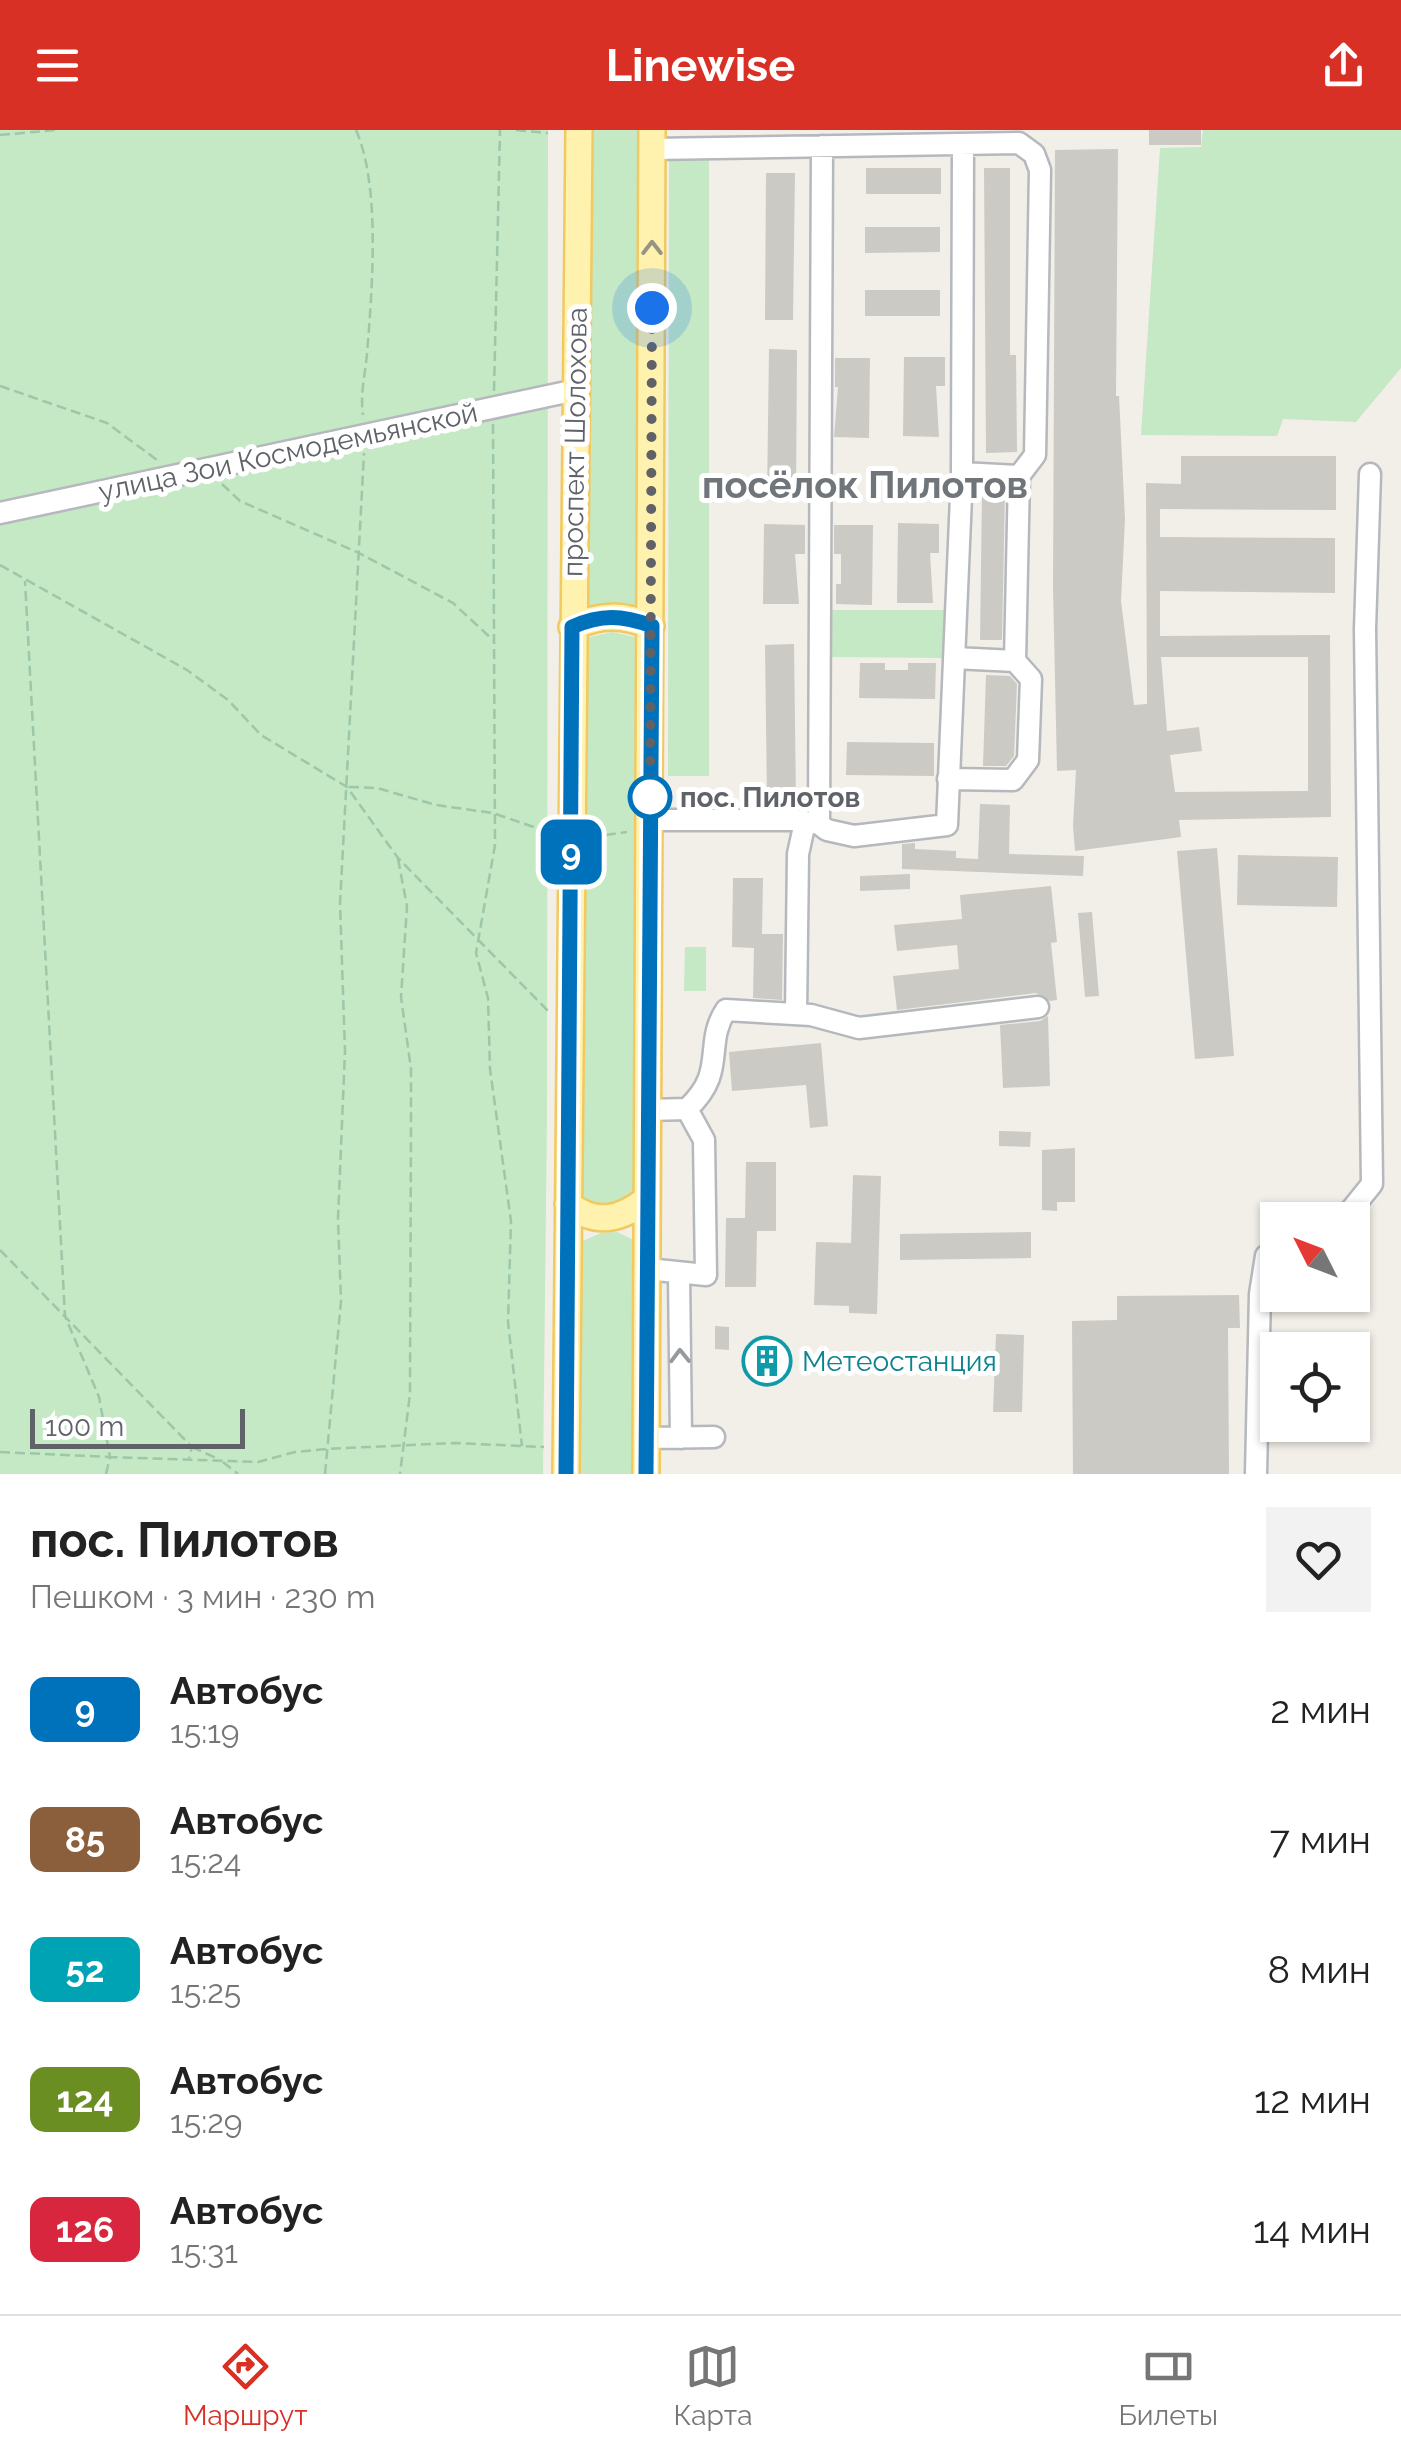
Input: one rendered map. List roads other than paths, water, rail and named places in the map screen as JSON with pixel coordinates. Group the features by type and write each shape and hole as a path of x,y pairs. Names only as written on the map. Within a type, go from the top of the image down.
{"main road":[{"name":"проспект Шолохова","path":"566,1474 578,130"},
{"path":"646,1474 652,139"},
{"path":"572,627 602,616 620,616 652,626"},
{"path":"568,1204 580,1214 616,1218 648,1199"},
{"path":"568,1242 581,1232 617,1226 647,1241"}],"street":[{"path":"652,139 822,146 1019,143 1034,154 1040,170 1035,455 1019,476 1015,661"},
{"path":"650,824 812,822 854,836 947,825 962,473 963,144"},
{"path":"796,1014 798,854 812,822 822,146"},
{"name":"улица Зои Космодемьянской","path":"0,514 576,390"},
{"path":"962,473 1019,476"},
{"path":"1358,1202 1372,1184 1366,629 1370,474"},
{"path":"948,780 1014,780 1028,760 1031,678 1015,661 954,658"},
{"path":"648,1110 687,1108 704,1092 714,1066 719,1021 726,1010 796,1014 859,1028 1038,1007"},
{"path":"647,1268 706,1275 704,1140 687,1108"},
{"path":"679,1274 681,1438"},
{"path":"1256,1474 1260,1294"},
{"path":"646,1438 714,1437"}],"place":[{"name":"пос. Пилотов","path":"650,797"},
{"name":"Метеостанция","path":"767,1361"}],"district":[{"name":"посёлок Пилотов","path":"865,484"}]}
